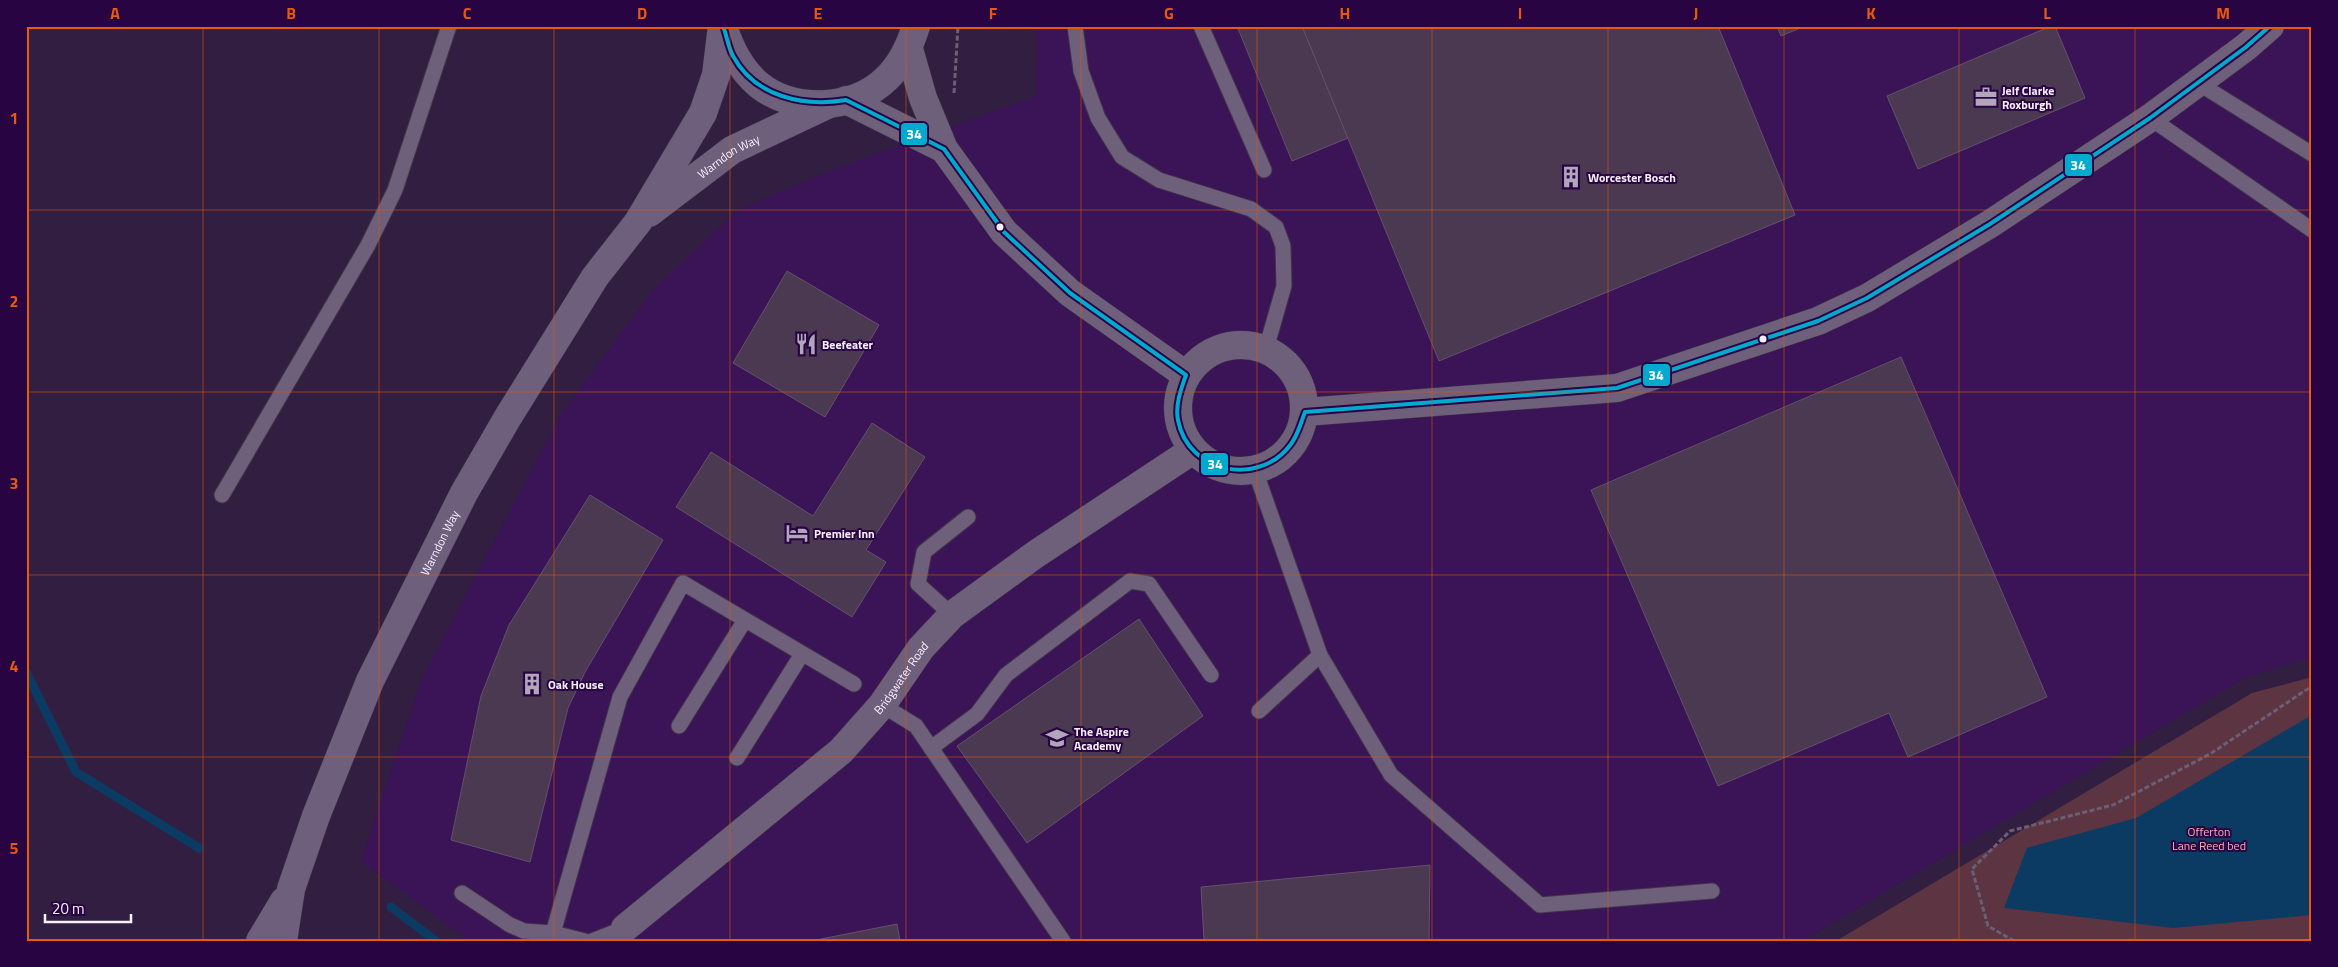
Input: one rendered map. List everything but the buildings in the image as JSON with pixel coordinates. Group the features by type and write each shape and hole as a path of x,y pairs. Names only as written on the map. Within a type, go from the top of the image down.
{"main road":[{"path":"722,26 735,58 759,85 791,101 837,102"},
{"name":"Warndon Way","path":"283,941 291,889 316,816 370,681 464,493 508,417 595,277 638,222 703,113 716,75 722,26"},
{"name":"Warndon Way","path":"638,222 732,150 837,102 858,97 886,79 913,38"},
{"name":"Warndon Way","path":"260,941 291,889"}],"street":[{"path":"1305,412 1617,388 1818,321 1867,298 1990,224 2150,118 2270,26"},
{"path":"913,38 923,98 944,149 1004,232 1070,292 1186,376"},
{"path":"837,102 944,149"},
{"path":"1233,344 1266,348 1285,361 1296,376 1303,393 1305,412 1300,432 1290,449 1274,462 1255,470 1238,472 1221,469 1206,461 1193,450 1182,433 1177,414 1178,394 1186,376 1199,360 1215,350 1233,344"},
{"name":"Bridgwater Road","path":"625,928 841,751 882,705 921,648 952,615 1036,554 1193,450"}],"lane":[{"path":"222,495 368,245 394,190 449,26"},
{"path":"1075,26 1081,71 1095,110 1122,157 1159,180 1251,209 1276,227 1283,246 1284,286 1266,348"},
{"path":"1201,26 1264,170"},
{"path":"2198,83 2312,154"},
{"path":"2150,118 2312,230"},
{"path":"1255,470 1320,654 1391,775 1540,905 1712,891"},
{"path":"952,615 918,584 919,576 924,552 968,517"},
{"path":"931,748 977,714 1006,674 1130,581 1149,584 1210,675"},
{"path":"553,933 620,697 683,583 854,684"},
{"path":"680,726 745,620"},
{"path":"737,758 802,654"},
{"path":"1259,711 1320,654"},
{"path":"882,705 916,726 1063,941"},
{"path":"462,893 510,925 524,931 553,933 585,941"},
{"path":"592,941 625,928"}],"path":[{"path":"2014,941 1988,926 1972,869 2010,831 2113,805 2210,754 2312,686"}],"shaded area":[{"path":"1037,26 2312,26 2312,657 2246,677 1806,939 1783,941 469,941 361,861 422,678 560,416 653,290 738,210 837,168 1036,96"}],"green space":[{"name":"Offerton Lane Reed bed","path":"2312,677 2312,941 1836,941 2252,693"}],"water":[{"path":"2312,715 2312,915 2173,928 2004,908 2027,848 2136,818"}],"waterway":[{"path":"26,672 76,772 199,848"},
{"path":"391,907 436,941"}],"transit line":[{"name":"34","path":"723,26 731,53 742,70 767,90 798,100 814,102 846,100 944,149 1004,232 1070,293 1186,375 1179,397 1177,414 1184,438 1196,453 1210,463 1244,470 1262,466 1278,458 1291,444 1305,412 1617,388 1818,321 1867,298 1990,224 2150,118 2246,47 2270,26"}],"place":[{"name":"Jelf Clarke Roxburgh","path":"1986,97"},
{"name":"Worcester Bosch","path":"1571,177"},
{"name":"Beefeater","path":"806,344"},
{"name":"Premier Inn","path":"797,533"},
{"name":"Oak House","path":"532,684"},
{"name":"The Aspire Academy","path":"1057,738"}]}
